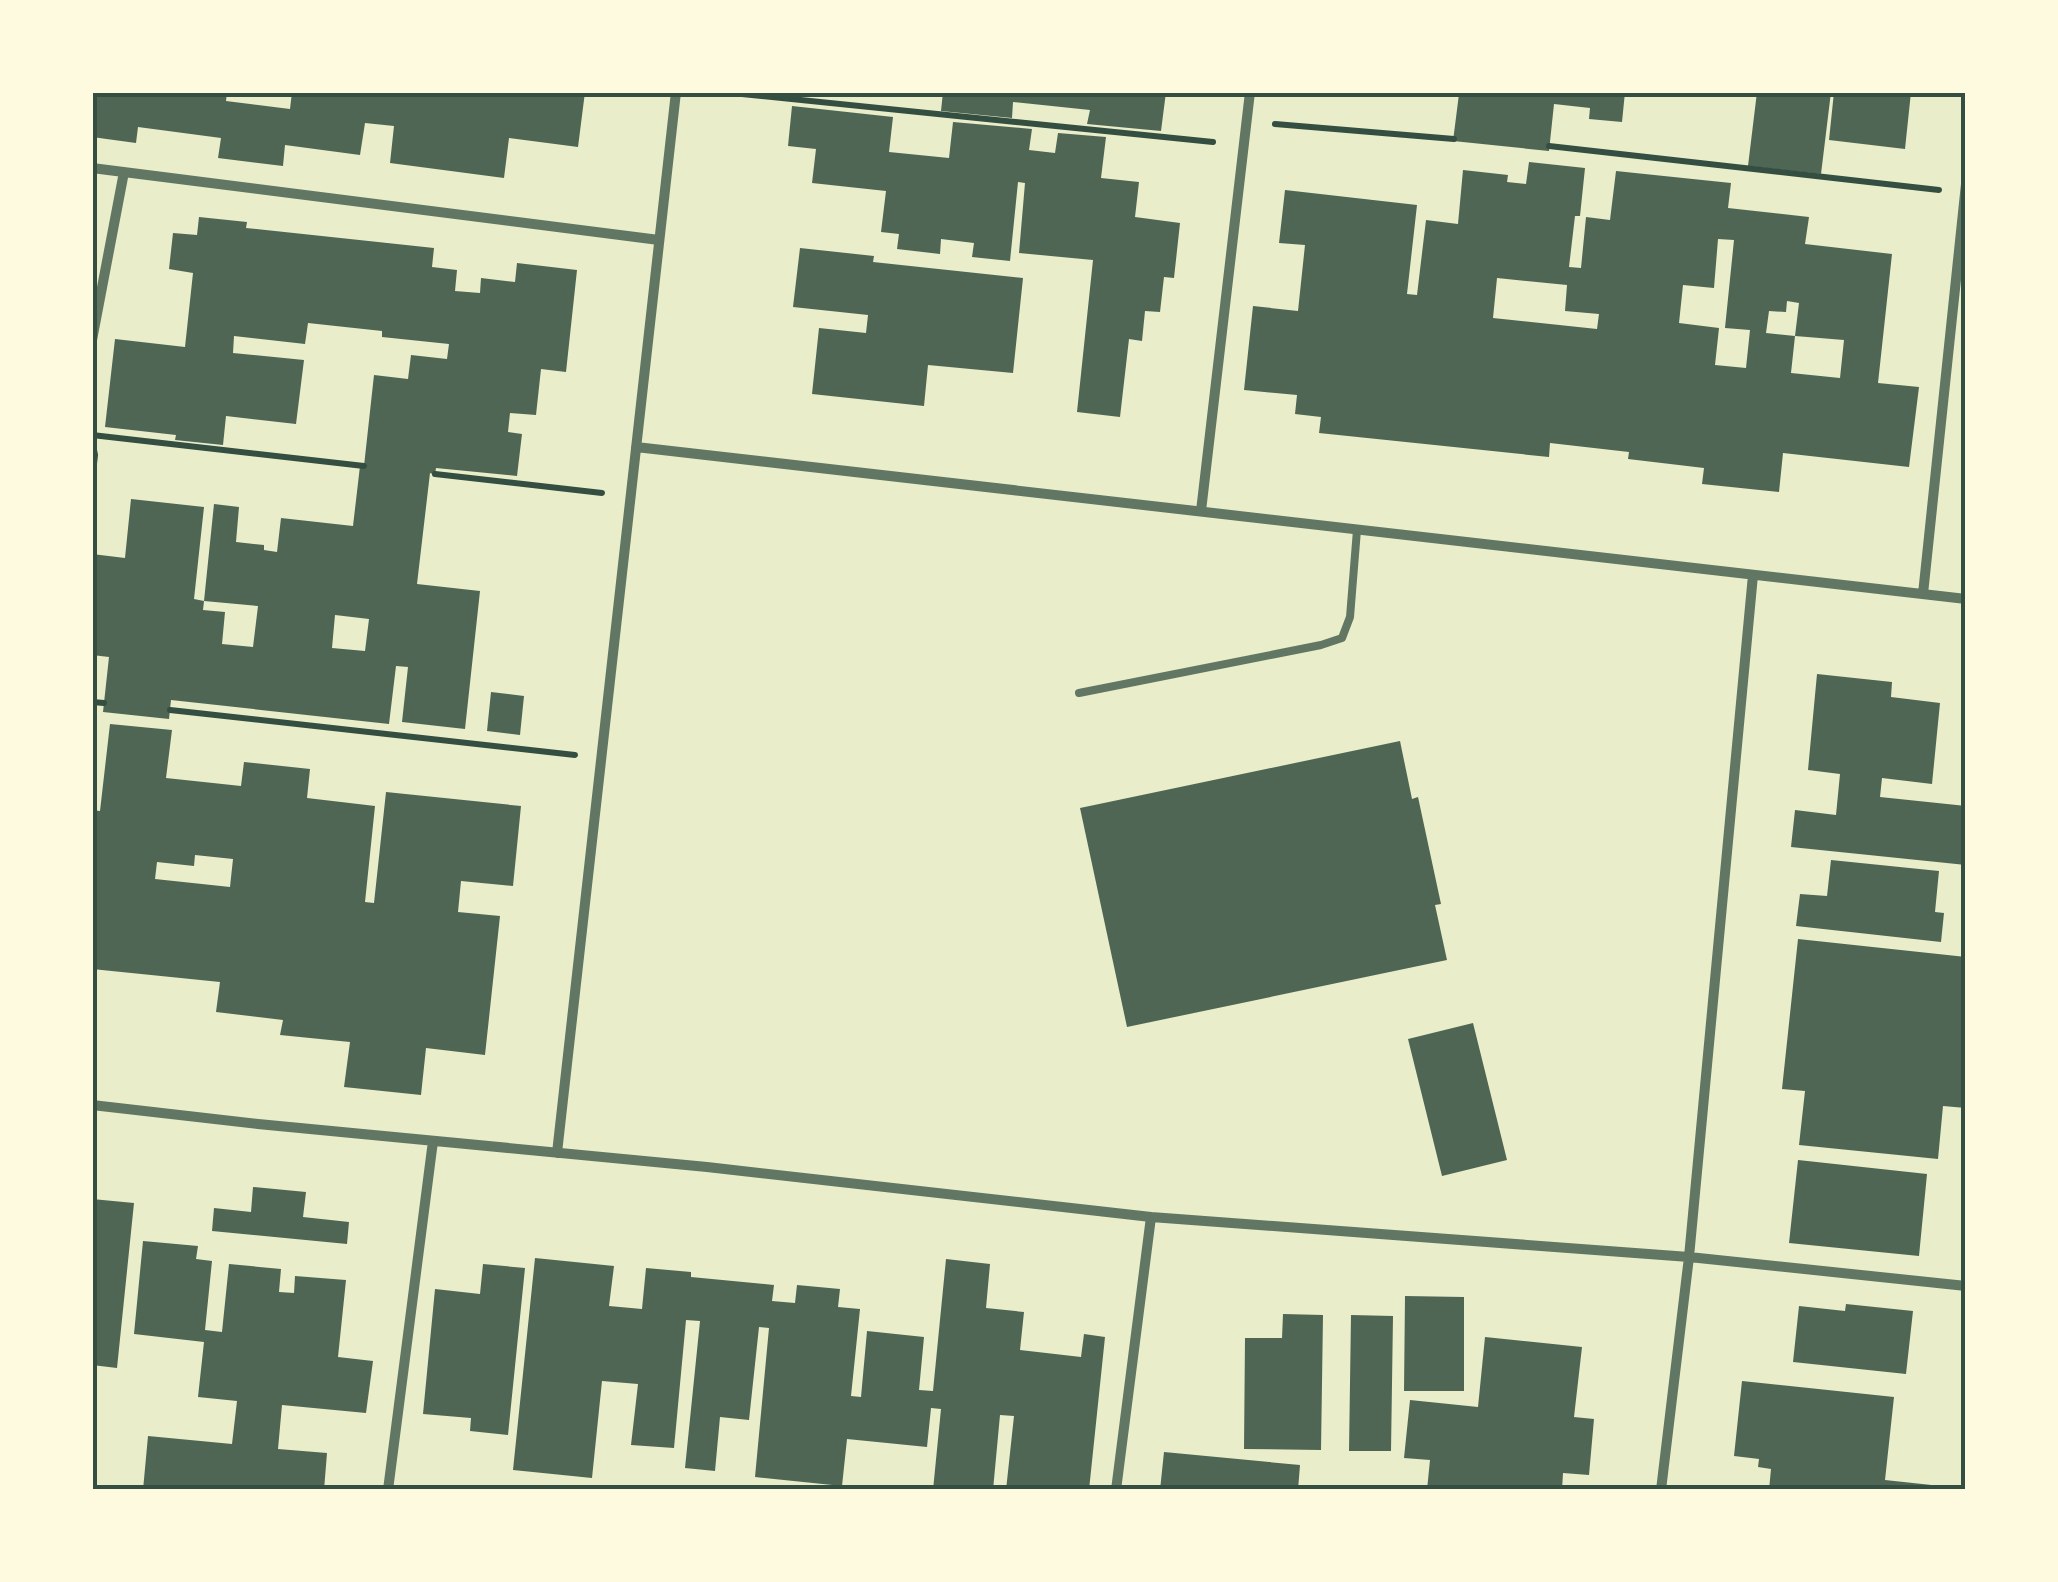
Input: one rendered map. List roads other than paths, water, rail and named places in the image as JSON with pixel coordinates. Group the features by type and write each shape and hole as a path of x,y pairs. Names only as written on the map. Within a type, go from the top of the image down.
{"street":[{"path":"557,1153 676,92"},
{"path":"1201,512 1250,92"},
{"path":"92,168 658,240"},
{"path":"92,340 124,172"},
{"path":"1923,594 1966,184"},
{"path":"636,447 1966,600"},
{"path":"1661,1490 1689,1257 1754,575"},
{"path":"92,1105 1152,1216 1689,1257 1966,1286"},
{"path":"388,1490 433,1141"},
{"path":"1116,1490 1152,1216"}],"lane":[{"path":"1078,694 1342,638 1350,617 1357,530"}]}
